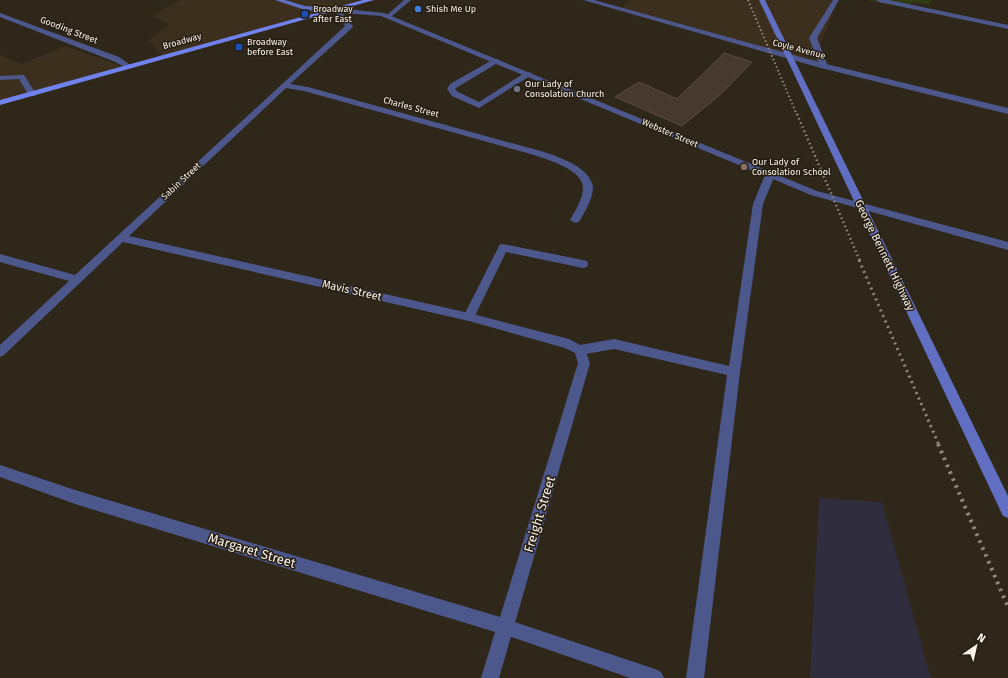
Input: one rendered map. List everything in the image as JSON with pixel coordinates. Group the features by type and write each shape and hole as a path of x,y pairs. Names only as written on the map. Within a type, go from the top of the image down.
{"main road":[{"path":"278,0 305,8 337,10"},
{"name":"Broadway","path":"0,103 370,0"},
{"name":"George Bennett Highway","path":"762,0 1008,511"}],"street":[{"path":"389,16 408,0"},
{"name":"Coyle Avenue","path":"586,0 824,66 1008,110"},
{"path":"824,66 813,38 836,0"},
{"path":"879,0 1008,27"},
{"name":"Webster Street","path":"337,10 389,16 814,193 1008,246"},
{"name":"Sabin Street","path":"0,352 186,176 286,86 349,26 337,10"},
{"name":"Gooding Street","path":"0,15 116,59 129,67"},
{"path":"498,61 453,86 451,89 455,94 478,105 529,74"},
{"path":"0,78 21,77 32,94"},
{"name":"Charles Street","path":"286,86 305,89 530,151 576,169 585,177 588,186 587,194 575,220"},
{"path":"695,678 734,372 758,204 770,175"},
{"name":"Mavis Street","path":"121,238 469,317 569,344 580,350"},
{"path":"469,317 503,248 583,264"},
{"path":"0,258 77,279"},
{"path":"580,350 614,344 734,372"},
{"name":"Freight Street","path":"490,678 584,363 580,350"},
{"name":"Margaret Street","path":"0,471 86,500 506,627 655,678"}],"shaded area":[{"path":"180,0 374,0 163,58 152,44 153,42 147,42 169,24 154,17 154,15"},
{"path":"630,0 838,0 818,50 822,67 618,10"},
{"path":"66,46 127,68 0,103 0,55 21,64"},
{"path":"819,498 882,502 930,676 934,678 810,678"}],"green space":[{"path":"866,0 932,0 929,5 913,2 908,8"}],"building":[{"path":"724,53 752,62 722,93 682,126 615,97 639,82 677,99"}],"railway":[{"path":"748,0 797,115"},
{"path":"797,114 860,261"},
{"path":"859,260 939,445"},
{"path":"938,444 1008,607"}],"place":[{"name":"Shish Me Up","path":"418,9"},
{"name":"Broadway after East","path":"305,14"},
{"name":"Broadway before East","path":"239,47"},
{"name":"Our Lady of Consolation Church","path":"517,89"},
{"name":"Our Lady of Consolation School","path":"744,167"}]}
